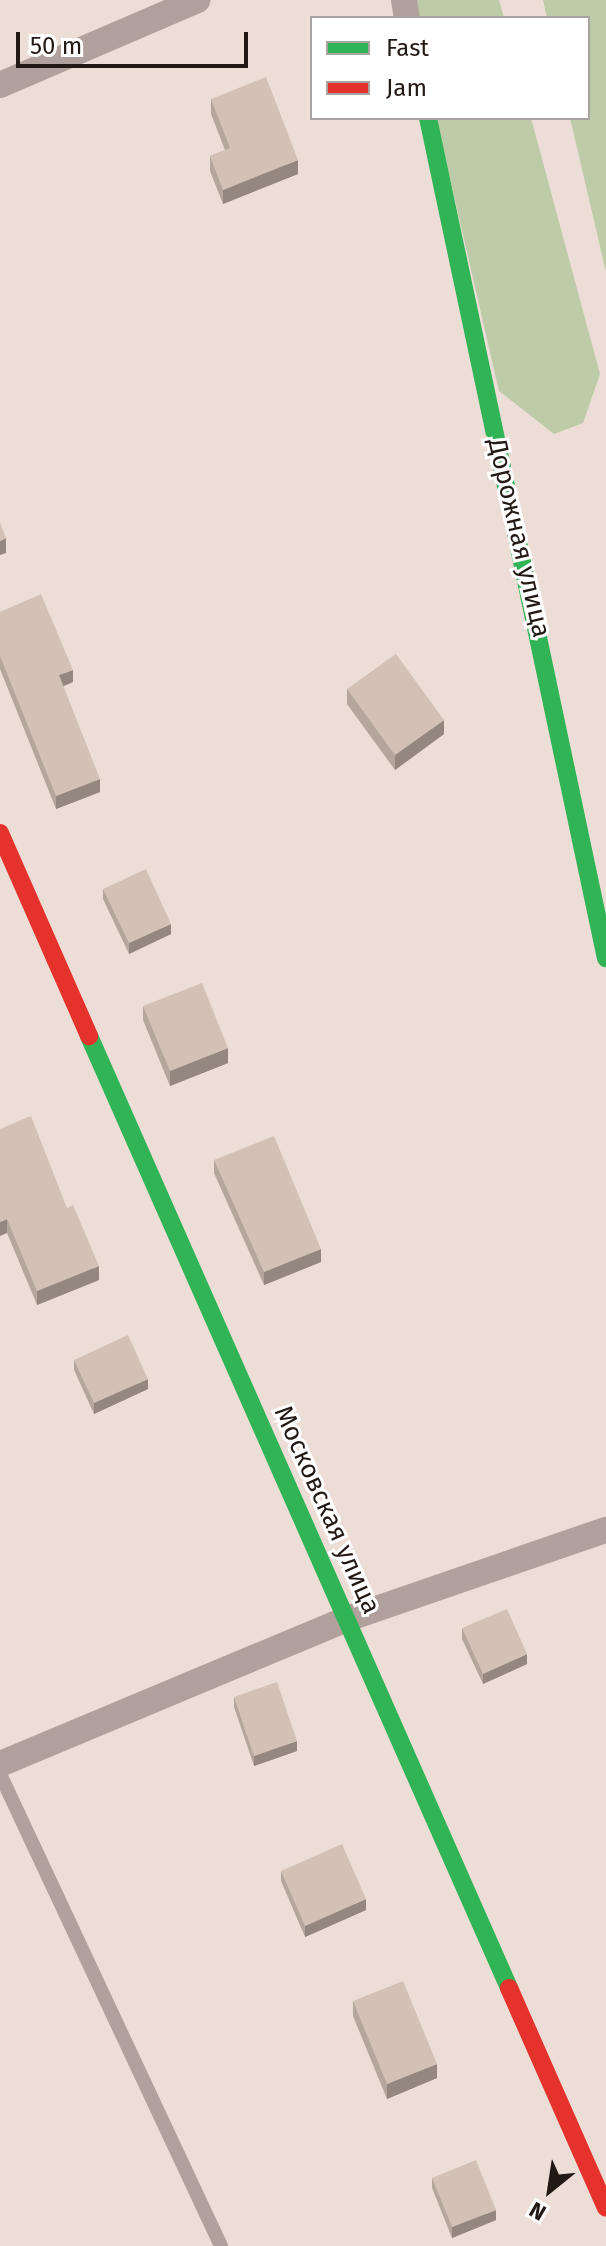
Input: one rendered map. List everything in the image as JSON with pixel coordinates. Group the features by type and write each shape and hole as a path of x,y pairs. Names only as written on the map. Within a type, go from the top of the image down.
{"street":[{"path":"0,85 197,0"},
{"name":"Дорожная улица","path":"428,120 530,579 606,958"},
{"name":"Московская улица","path":"0,833 606,2208"},
{"path":"0,1764 347,1619 606,1530"}],"lane":[{"path":"0,1774 221,2246"}],"green space":[{"path":"408,0 499,0 503,16 412,16"},
{"path":"543,0 606,0 606,272 570,120 590,120 590,16 547,16"},
{"path":"436,120 532,120 600,374 583,423 554,434 499,391"}],"building":[{"path":"266,77 298,160 223,190 210,156 230,148 211,99"},
{"path":"0,522 6,538 0,541"},
{"path":"41,594 73,670 59,675 100,779 56,796 0,656 0,612"},
{"path":"396,654 444,720 395,755 347,689"},
{"path":"146,869 171,924 129,943 103,889"},
{"path":"202,983 228,1048 170,1071 143,1006"},
{"path":"31,1116 67,1208 73,1205 99,1266 37,1291 7,1219 0,1222 0,1129"},
{"path":"274,1136 321,1249 264,1272 214,1160"},
{"path":"128,1335 148,1379 94,1403 74,1360"},
{"path":"507,1609 527,1654 483,1674 462,1628"},
{"path":"277,1682 297,1741 254,1756 234,1697"},
{"path":"342,1844 366,1899 305,1926 281,1871"},
{"path":"403,1981 437,2064 387,2084 353,2001"},
{"path":"476,2160 496,2210 452,2227 432,2178"}],"traffic: fast":[{"path":"428,120 606,958"},
{"path":"89,1036 509,1988"}],"traffic: jam":[{"path":"0,833 89,1036"},
{"path":"509,1988 606,2208"}]}
